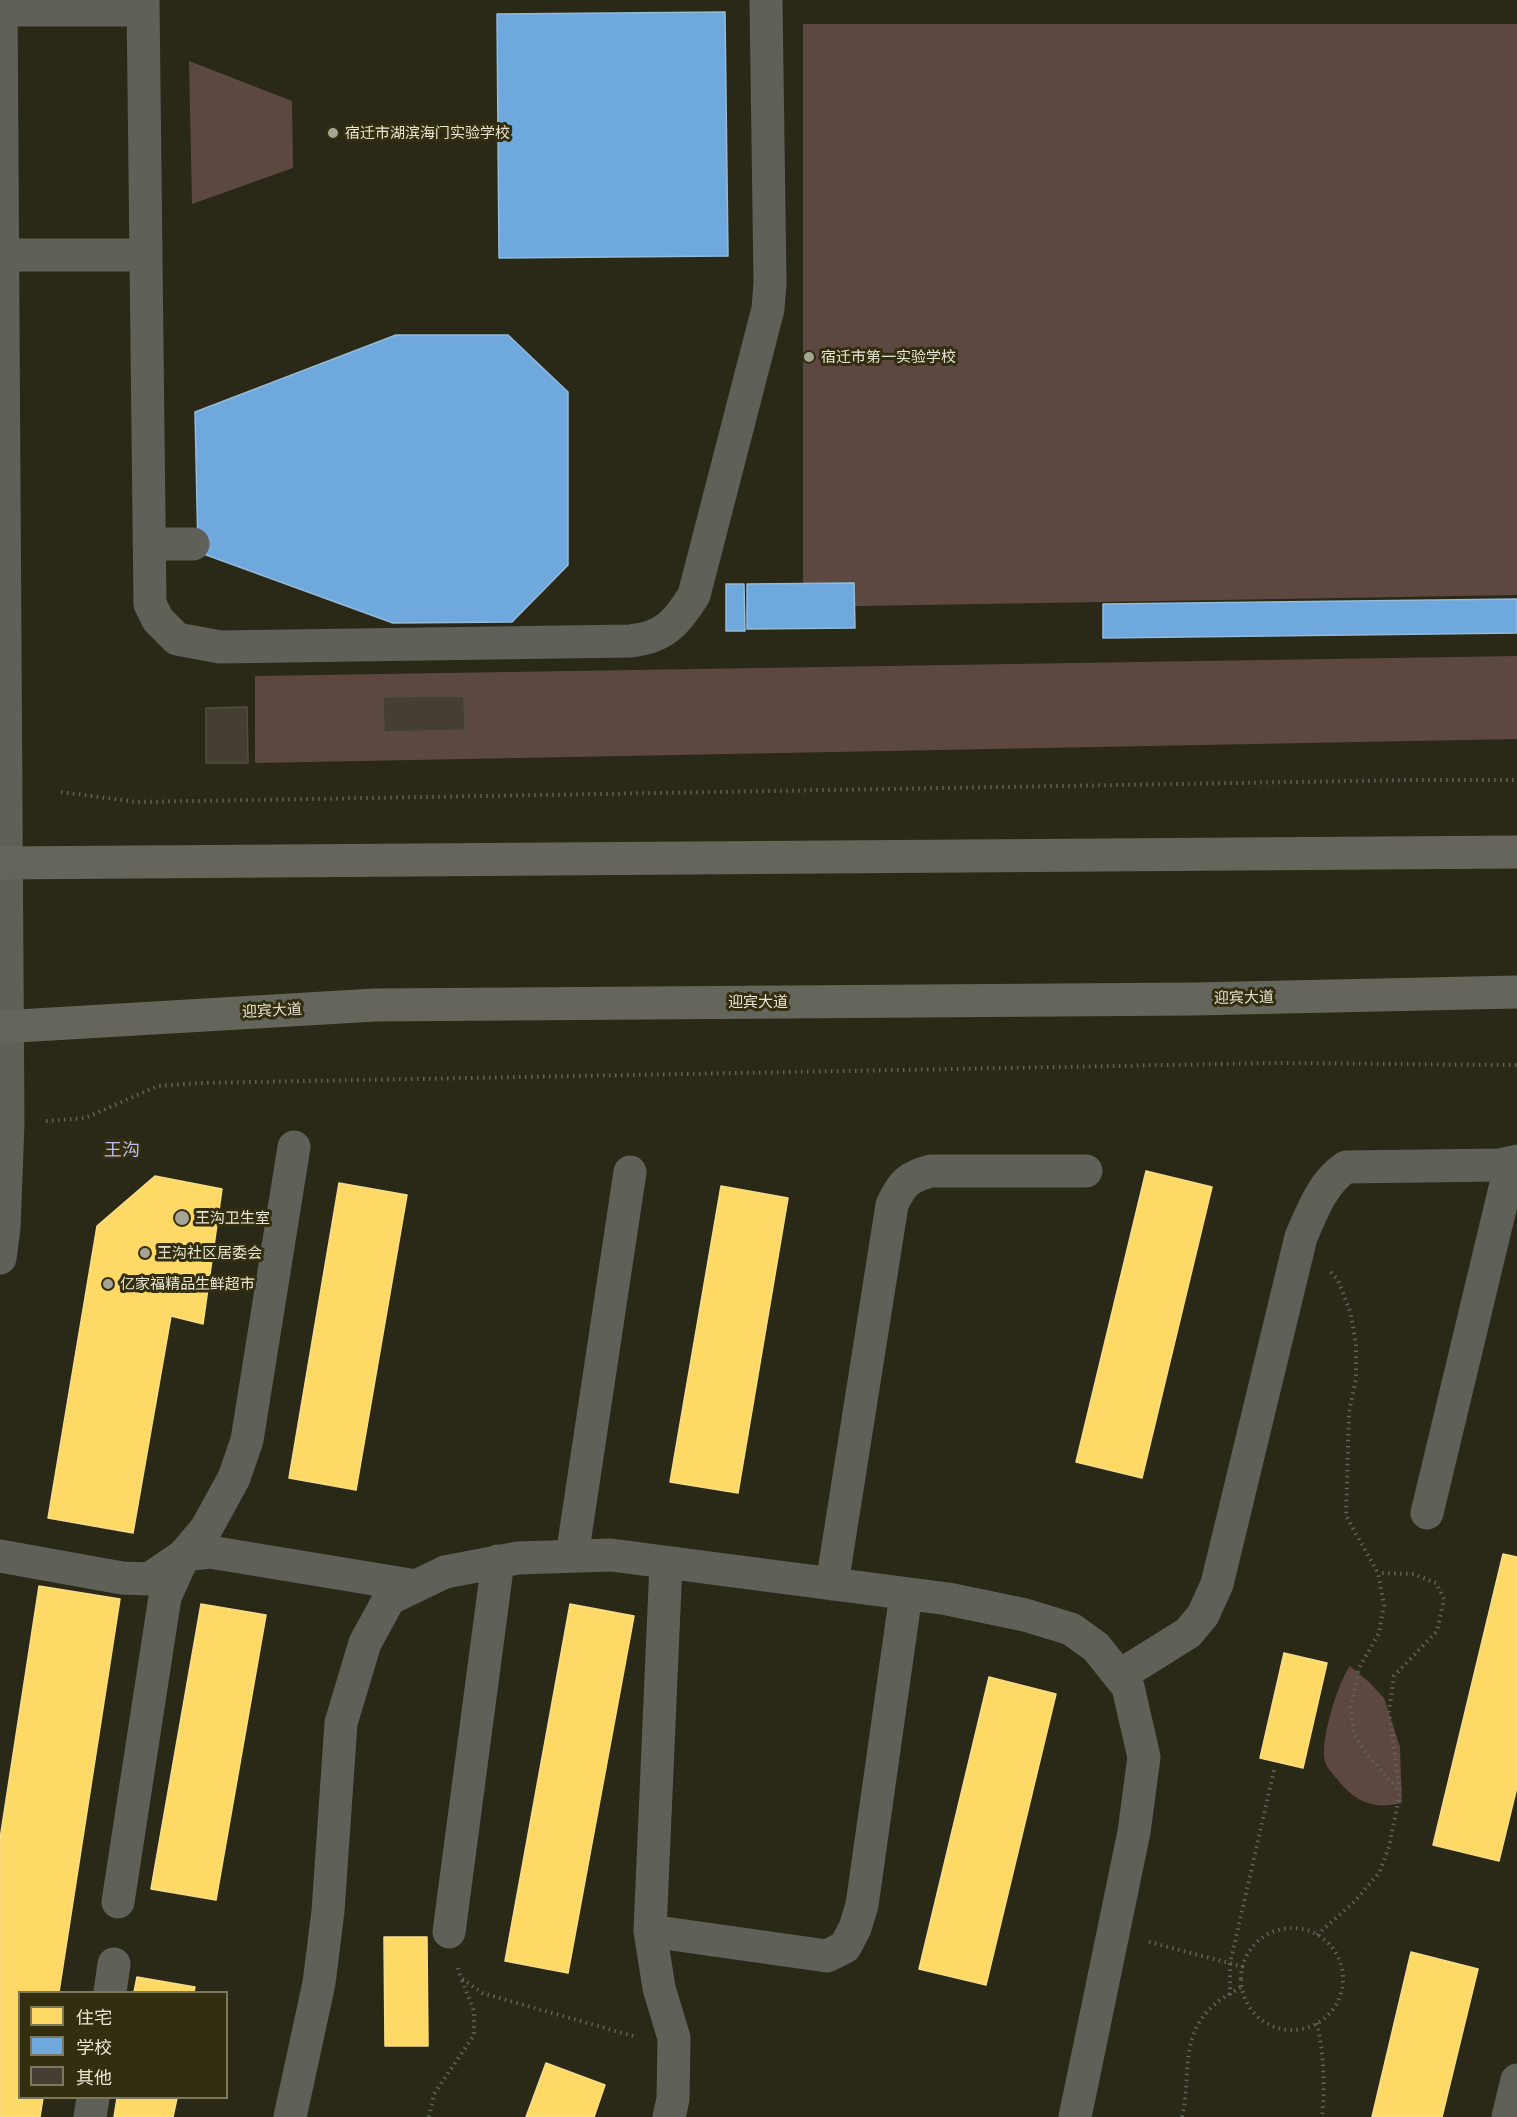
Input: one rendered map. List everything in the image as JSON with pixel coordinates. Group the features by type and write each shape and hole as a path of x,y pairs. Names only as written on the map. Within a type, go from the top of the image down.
{"highway":[{"path":"3,863 1517,852"},
{"name":"迎宾大道","path":"3,1026 375,1005 1183,999 1517,992"}],"street":[{"path":"0,1258 4,1228 8,1124 3,1026 2,5 143,5 150,604 158,620 177,639 220,647 646,640 662,632 680,618 694,595 768,309 770,283 766,0"},
{"path":"3,255 146,255"},
{"path":"149,544 193,544"},
{"path":"0,1556 122,1578 149,1580 184,1555 206,1529 234,1478 247,1440 294,1148"},
{"path":"1119,1676 1188,1634 1203,1615 1217,1584 1301,1238 1315,1205 1332,1176 1346,1167 1489,1165 1514,1162 1427,1513"},
{"path":"832,1584 892,1205 900,1188 913,1176 931,1171 1086,1171"},
{"path":"572,1556 630,1172"},
{"path":"184,1555 210,1552 416,1586"},
{"path":"118,1902 165,1597 184,1555"},
{"path":"290,2117 319,1983 328,1911 341,1723 365,1643 389,1599 445,1572 518,1558 611,1555 948,1599 1071,1629 1096,1647 1128,1687 1144,1757 1134,1832 1075,2117"},
{"path":"449,1932 498,1562"},
{"path":"666,1563 650,1931 659,1988 674,2038 673,2099 669,2117"},
{"path":"650,1931 827,1956 844,1947 855,1928 862,1905 906,1594"},
{"path":"1508,2117 1517,2080"},
{"path":"90,2117 93,2099"}],"path":[{"path":"61,792 137,802 1517,780"},
{"path":"8,1124 85,1118 158,1086 200,1083 1275,1063 1517,1065"},
{"path":"1301,1238 1338,1280 1351,1314 1356,1346 1356,1379 1349,1412 1346,1516 1377,1573 1384,1605 1379,1634 1359,1668 1351,1707 1354,1735 1380,1771 1400,1792"},
{"path":"1317,1935 1354,1902 1379,1873 1389,1847 1400,1792 1389,1711 1394,1676 1437,1631 1444,1599 1436,1583 1414,1574 1377,1573"},
{"path":"1230,1995 1230,1964 1274,1770"},
{"path":"1285,1929 1302,1929 1317,1935 1331,1946 1339,1960 1343,1976 1342,1992 1335,2008 1323,2020 1309,2028 1292,2031 1275,2028 1261,2019 1250,2007 1242,1986 1246,1958 1255,1944 1269,1934 1285,1929"},
{"path":"429,2117 434,2094 474,2035 474,2011 461,1978 449,1932"},
{"path":"1113,1933 1244,1967"},
{"path":"461,1978 482,1993 674,2048"},
{"path":"1182,2117 1187,2096 1189,2044 1197,2026 1215,2004 1242,1986"},
{"path":"1317,2023 1322,2046 1324,2078 1322,2117"}],"shaded area":[{"path":"803,24 1517,24 1517,595 803,607"},
{"path":"189,61 292,101 293,168 192,204"},
{"path":"1517,656 1517,739 255,763 255,676"},
{"path":"1350,1666 1384,1698 1400,1747 1402,1803 1373,1805 1358,1799 1344,1787 1326,1764 1324,1755 1330,1714"}],"building: 住宅":[{"path":"1146,1171 1212,1187 1142,1478 1076,1462"},
{"path":"155,1176 222,1189 203,1324 171,1316 133,1533 48,1518 97,1226"},
{"path":"339,1183 407,1195 356,1490 289,1478"},
{"path":"721,1186 788,1198 738,1493 670,1482"},
{"path":"1503,1554 1517,1557 1517,1787 1499,1861 1433,1845"},
{"path":"39,1586 120,1599 59,1991 18,1991 18,2099 43,2099 40,2117 0,2117 0,1839"},
{"path":"201,1604 266,1615 216,1900 151,1889"},
{"path":"570,1604 634,1616 568,1973 505,1961"},
{"path":"1284,1653 1327,1663 1303,1768 1260,1758"},
{"path":"989,1677 1056,1694 986,1985 919,1969"},
{"path":"384,1937 427,1937 428,2046 385,2046"},
{"path":"1411,1952 1478,1969 1442,2117 1372,2117"},
{"path":"137,1977 195,1987 194,1991 134,1991"},
{"path":"546,2063 605,2085 594,2117 526,2117"},
{"path":"117,2099 177,2099 173,2117 114,2117"}],"building: 学校":[{"path":"725,12 728,256 499,258 497,14"},
{"path":"396,335 508,335 568,392 568,565 512,622 393,623 198,552 195,412"},
{"path":"854,583 855,628 747,629 747,584"},
{"path":"726,584 744,584 745,631 726,631"},
{"path":"1517,599 1517,633 1103,638 1103,604"}],"building: 其他":[{"path":"464,696 465,730 384,732 383,697"},
{"path":"247,707 248,763 206,763 206,708"}],"place":[{"name":"宿迁市湖滨海门实验学校","path":"333,133"},
{"name":"宿迁市第一实验学校","path":"809,357"},
{"name":"王沟卫生室","path":"182,1218"},
{"name":"王沟社区居委会","path":"145,1253"},
{"name":"亿家福精品生鲜超市","path":"108,1284"}],"district":[{"name":"王沟","path":"122,1151"}]}
